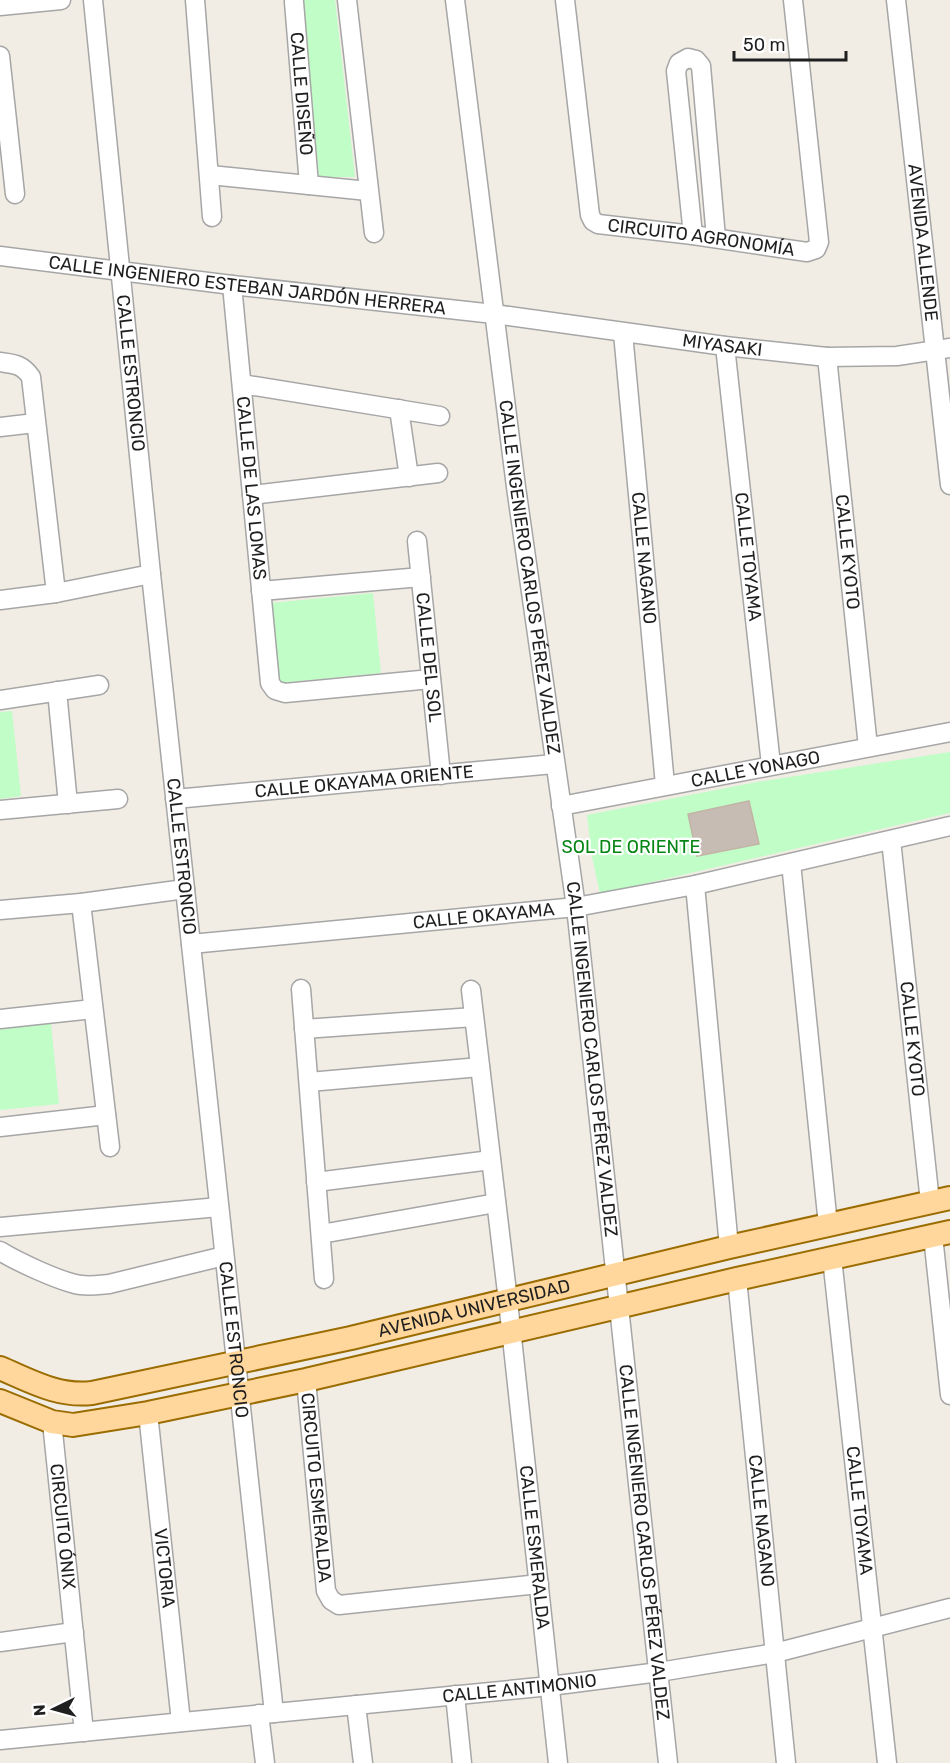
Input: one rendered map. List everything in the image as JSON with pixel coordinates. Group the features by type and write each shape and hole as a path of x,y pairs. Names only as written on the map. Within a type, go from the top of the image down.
{"main road":[{"name":"AVENIDA UNIVERSIDAD","path":"0,1368 55,1392 76,1395 351,1338 729,1247 940,1200"},
{"name":"AVENIDA UNIVERSIDAD","path":"0,1401 52,1422 73,1425 148,1413 239,1392 306,1380 737,1279 942,1234"}],"street":[{"path":"0,6 62,0"},
{"name":"CALLE ESTRONCIO","path":"93,0 151,574 239,1392 267,1713 265,1763"},
{"path":"195,0 212,217"},
{"path":"347,0 374,233"},
{"name":"CALLE INGENIERO CARLOS PÉREZ VALDEZ","path":"455,0 554,764 576,907 668,1763"},
{"name":"CIRCUITO AGRONOMÍA","path":"566,0 590,215 593,220 598,224 807,252 816,249 819,242 793,0"},
{"name":"AVENIDA ALLENDE","path":"896,0 942,349 950,485"},
{"name":"CALLE DISEÑO","path":"294,2 309,185"},
{"path":"0,56 5,149 15,194"},
{"path":"693,235 676,71 679,63 688,58 696,60 701,66 716,238"},
{"path":"210,175 368,191"},
{"name":"CALLE INGENIERO ESTEBAN JARDÓN HERRERA","path":"0,256 120,272 494,314"},
{"name":"CALLE DE LAS LOMAS","path":"232,285 270,682 274,690 285,693 431,679"},
{"name":"MIYASAKI","path":"494,314 623,333 827,357 897,356 942,349"},
{"name":"CALLE NAGANO","path":"623,333 665,785"},
{"name":"CALLE TOYAMA","path":"725,346 771,765"},
{"name":"CALLE KYOTO","path":"827,357 868,747"},
{"path":"0,362 19,364 31,377 56,593"},
{"path":"242,384 440,416"},
{"path":"399,409 409,477"},
{"path":"0,427 35,423"},
{"path":"252,495 438,473"},
{"name":"CALLE DEL SOL","path":"417,542 441,775"},
{"path":"0,600 56,593 151,574"},
{"path":"261,591 421,577"},
{"path":"0,700 99,685"},
{"path":"57,691 68,804"},
{"name":"CALLE YONAGO","path":"561,806 950,732"},
{"name":"CALLE OKAYAMA ORIENTE","path":"175,799 554,764"},
{"path":"0,810 118,798"},
{"name":"CALLE OKAYAMA","path":"191,944 576,907 695,885 950,826"},
{"name":"CALLE KYOTO","path":"891,840 940,1200"},
{"path":"791,864 828,1225"},
{"path":"695,885 729,1247"},
{"path":"0,910 81,903 185,889"},
{"path":"81,903 110,1147"},
{"path":"301,989 324,1279"},
{"name":"CALLE ESMERALDA","path":"471,990 512,1332 558,1763"},
{"path":"0,1019 93,1009"},
{"path":"304,1029 474,1017"},
{"path":"309,1082 480,1067"},
{"path":"0,1127 106,1116"},
{"path":"316,1182 491,1160"},
{"path":"321,1234 496,1203"},
{"path":"0,1227 219,1207"},
{"path":"942,1234 950,1395"},
{"path":"0,1251 76,1285 94,1286 224,1256"},
{"name":"CALLE TOYAMA","path":"832,1258 887,1763"},
{"name":"CALLE NAGANO","path":"737,1279 786,1763"},
{"name":"CIRCUITO ESMERALDA","path":"306,1380 326,1592 331,1600 339,1605 539,1584"},
{"name":"VICTORIA","path":"148,1413 181,1722"},
{"name":"CIRCUITO ÓNIX","path":"52,1422 84,1732"},
{"name":"CALLE ANTIMONIO","path":"0,1740 550,1686 659,1672 775,1653 950,1608"},
{"path":"0,1642 74,1632"},
{"path":"455,1695 462,1763"},
{"path":"356,1705 363,1763"}],"green space":[{"path":"301,0 335,0 355,177 319,177"},
{"path":"373,593 381,673 280,683 271,603"},
{"path":"12,711 21,796 0,799 0,712"},
{"name":"SOL DE ORIENTE","path":"950,752 950,813 600,894 592,857 587,815 757,782"},
{"path":"50,1013 59,1104 0,1110 0,1018"}],"building":[{"path":"749,801 759,844 697,856 688,814"}]}
